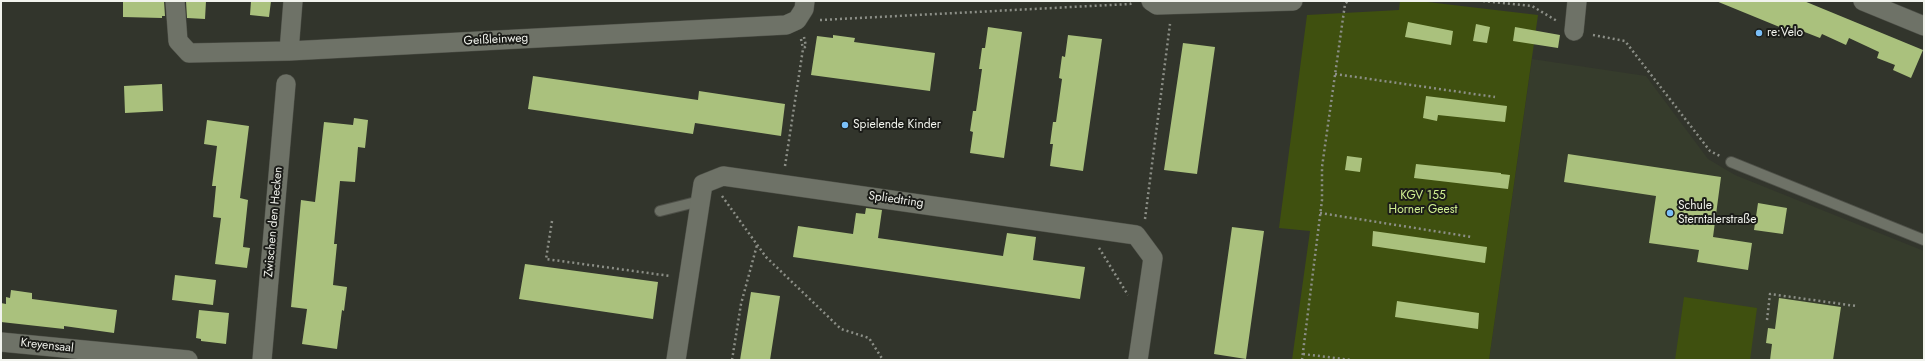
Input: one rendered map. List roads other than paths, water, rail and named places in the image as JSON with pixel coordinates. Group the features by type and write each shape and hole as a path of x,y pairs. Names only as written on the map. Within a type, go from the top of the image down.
{"street":[{"name":"Geißleinweg","path":"175,1 178,41 189,53 289,51 786,25 797,20 804,9 805,1"},
{"path":"289,51 293,1"},
{"path":"1151,1 1157,5 1293,1"},
{"path":"1574,31 1577,1"},
{"path":"1863,1 1924,26"},
{"name":"Zwischen den Hecken","path":"262,360 286,84"},
{"name":"Spliedtring","path":"700,201 703,184 723,176 1136,235 1153,258 1138,360"},
{"path":"676,360 700,201"},
{"name":"Kreyensaal","path":"1,342 188,360"}],"lane":[{"path":"1731,162 1924,240"},
{"path":"660,211 700,201"}],"place":[{"name":"re:Velo","path":"1759,33"},
{"name":"Spielende Kinder","path":"845,125"},
{"name":"Schule Sterntalerstraße","path":"1670,213"}],"park label":[{"name":"KGV 155 Horner Geest","path":"1423,203"}]}
